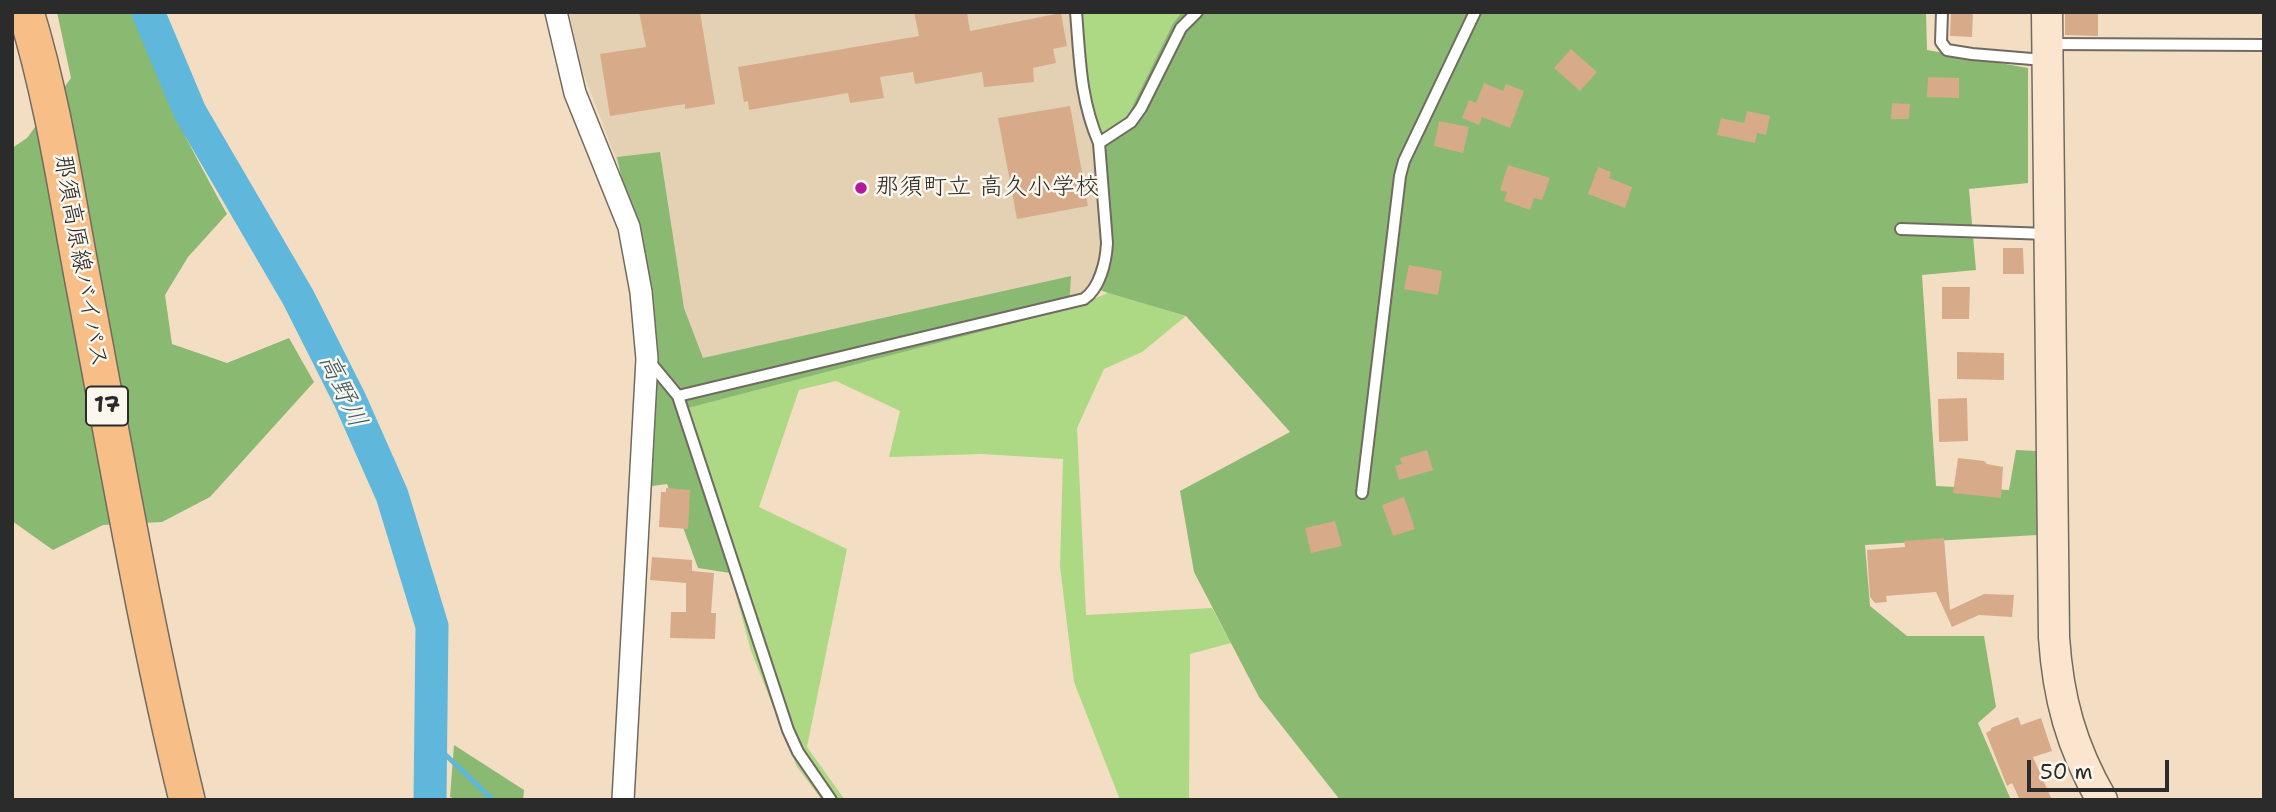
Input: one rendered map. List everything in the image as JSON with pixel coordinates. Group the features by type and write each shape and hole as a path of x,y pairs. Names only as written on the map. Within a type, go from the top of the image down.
{"main road":[{"name":"那須高原線バイパス","path":"26,12 53,114 160,690 187,800"},
{"name":"17","path":"44,12 55,59 66,135 75,237"},
{"path":"12,38 75,237"}],"street":[{"path":"556,12 575,93 629,227 641,292 647,359 623,800"},
{"path":"2047,12 2056,674 2072,738 2086,773 2102,800"}],"lane":[{"path":"678,396 1084,299 1093,293 1106,259 1107,243 1099,143 1089,120 1082,91 1076,12"},
{"path":"1099,143 1131,122 1141,108 1181,28 1196,13 1208,12"},
{"path":"1362,493 1400,176 1404,161 1475,12"},
{"path":"1942,12 1941,42 1947,50 1972,54 2264,45"},
{"path":"1901,229 2049,234"},
{"path":"647,359 678,396 788,730 798,752 831,800"}],"shaded area":[{"name":"那須町立 高久小学校","path":"569,12 1073,12 1079,92 1092,140 1102,250 1089,286 1078,295 687,387 645,235 582,70"}],"green space":[{"path":"57,12 136,12 164,91 227,214 188,257 165,295 172,344 227,363 289,338 314,382 210,497 162,522 103,525 53,550 12,521 12,148 27,138 71,78"},
{"path":"1073,12 1182,12 1173,23 1127,117 1092,140 1079,93"},
{"path":"1182,12 1926,12 1927,50 2028,68 2028,183 1969,189 1976,270 1922,275 1936,486 2009,490 2016,450 2036,451 2037,535 1865,545 1870,606 1907,636 1984,636 1996,707 1978,723 2011,800 1340,800 1259,697 1194,572 1180,491 1290,432 1186,316 1089,286 1102,250 1092,140 1127,117 1173,23"},
{"path":"660,152 684,308 703,358 1071,276 1069,309 680,410 730,573 698,568 667,484 645,487 651,389 657,348 617,157"},
{"path":"1108,293 1186,316 1142,352 1104,369 1077,428 1086,615 1212,608 1231,643 1190,654 1189,800 1120,800 1074,682 1060,566 1063,459 981,454 889,457 900,411 836,381 799,390 759,507 847,549 807,747 845,800 822,800 797,767 751,651 730,573 679,410 1069,309"},
{"path":"454,745 524,790 523,800 458,800 450,797"}],"building":[{"path":"639,12 700,12 715,104 685,109 685,104 610,116 600,54 646,47"},
{"path":"914,12 967,12 970,31 1061,13 1067,46 1053,49 1056,63 1033,68 1034,82 984,87 982,72 915,84 913,72 880,77 884,98 850,103 848,93 749,110 748,101 744,102 738,67 919,36"},
{"path":"1951,12 1973,12 1972,37 1950,36"},
{"path":"2065,12 2098,12 2098,36 2065,35"},
{"path":"1571,49 1597,72 1580,91 1554,68"},
{"path":"1928,77 1959,78 1959,98 1927,97"},
{"path":"1484,83 1503,91 1506,84 1524,91 1510,128 1482,117 1479,125 1462,118 1469,100 1476,103"},
{"path":"1892,103 1910,104 1909,119 1891,119"},
{"path":"1070,106 1088,206 1017,219 998,118"},
{"path":"1747,111 1770,116 1766,135 1757,133 1755,143 1717,135 1721,118 1744,123"},
{"path":"1439,121 1469,127 1463,153 1434,146"},
{"path":"1508,165 1550,178 1542,200 1534,198 1530,210 1504,201 1507,192 1500,190"},
{"path":"1598,167 1611,172 1609,178 1632,187 1625,208 1588,194"},
{"path":"2003,248 2023,248 2024,274 2003,274"},
{"path":"1409,265 1442,271 1438,295 1404,289"},
{"path":"1942,287 1970,287 1969,319 1942,319"},
{"path":"1957,352 2004,353 2004,380 1957,379"},
{"path":"1967,398 1968,441 1939,442 1938,399"},
{"path":"1427,450 1433,470 1399,480 1395,466 1402,464 1400,458"},
{"path":"1958,458 1984,461 2003,467 2001,498 1953,493"},
{"path":"666,488 690,490 688,529 659,527 661,492 666,492"},
{"path":"1404,497 1415,529 1393,536 1382,505"},
{"path":"1335,521 1342,546 1311,553 1305,528"},
{"path":"1944,538 1950,610 1984,594 2014,595 2012,617 1979,615 1952,627 1936,592 1886,596 1887,602 1875,603 1870,597 1867,550 1905,547 1904,541"},
{"path":"652,557 692,560 692,571 714,573 711,613 716,613 715,639 670,638 671,612 686,612 686,583 650,580"},
{"path":"2018,717 2021,725 2041,718 2052,751 2033,757 2052,800 2020,800 2012,783 2007,786 1986,733 1991,728"}],"waterway":[{"name":"高野川","path":"148,12 190,112 298,297 350,400 392,495 432,626 430,800"},
{"path":"432,742 493,800"}],"place":[{"name":"那須町立 高久小学校","path":"861,188"}]}
